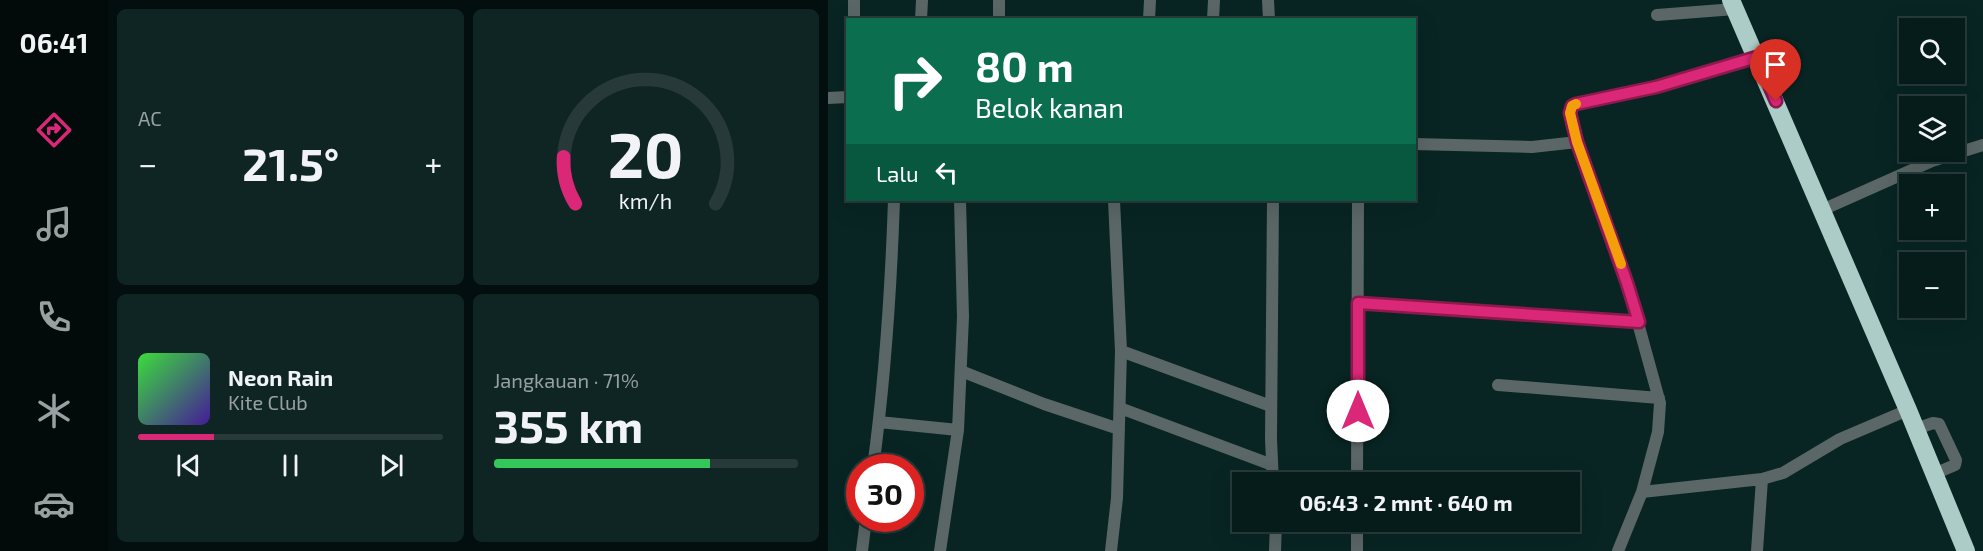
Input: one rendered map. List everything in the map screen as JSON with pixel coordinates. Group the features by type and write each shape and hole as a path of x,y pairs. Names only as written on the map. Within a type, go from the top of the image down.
{"highway":[{"path":"1733,4 1908,410 1966,551"}],"street":[{"path":"854,0 854,18"},
{"path":"921,18 922,0"},
{"path":"999,0 999,18"},
{"path":"1149,18 1150,0"},
{"path":"1213,18 1214,0"},
{"path":"1268,0 1269,18"},
{"path":"1657,15 1733,4"},
{"path":"1618,551 1642,492 1658,432 1659,398 1639,322 1577,142 1570,113 1572,106 1576,104 1656,87 1757,57"},
{"path":"828,98 846,97"},
{"path":"1416,144 1532,147 1577,142"},
{"path":"1822,210 1932,161 1983,145"},
{"path":"875,454 890,301 894,201"},
{"path":"940,551 958,430 963,317 960,201"},
{"path":"1111,551 1117,498 1121,351 1114,201"},
{"path":"1272,472 1273,201"},
{"path":"1358,201 1358,472"},
{"path":"1358,303 1639,322"},
{"path":"1121,351 1272,406"},
{"path":"961,371 1044,404 1119,429"},
{"path":"1498,385 1659,398"},
{"path":"1120,408 1272,465"},
{"path":"1642,492 1762,479 1789,470 1840,439 1908,410"},
{"path":"879,422 958,430"},
{"path":"1916,429 1933,423 1939,424 1956,460 1955,465 1934,474"},
{"path":"1757,551 1762,479"},
{"path":"862,551 864,532"},
{"path":"1275,551 1276,532"},
{"path":"1357,532 1357,551"}],"slow traffic":[{"path":"1576,104 1572,106 1570,113 1577,142 1621,264"}],"route":[{"path":"1358,411 1358,303 1639,322 1577,142 1570,113 1572,106 1656,87 1757,57 1776,101"}]}
